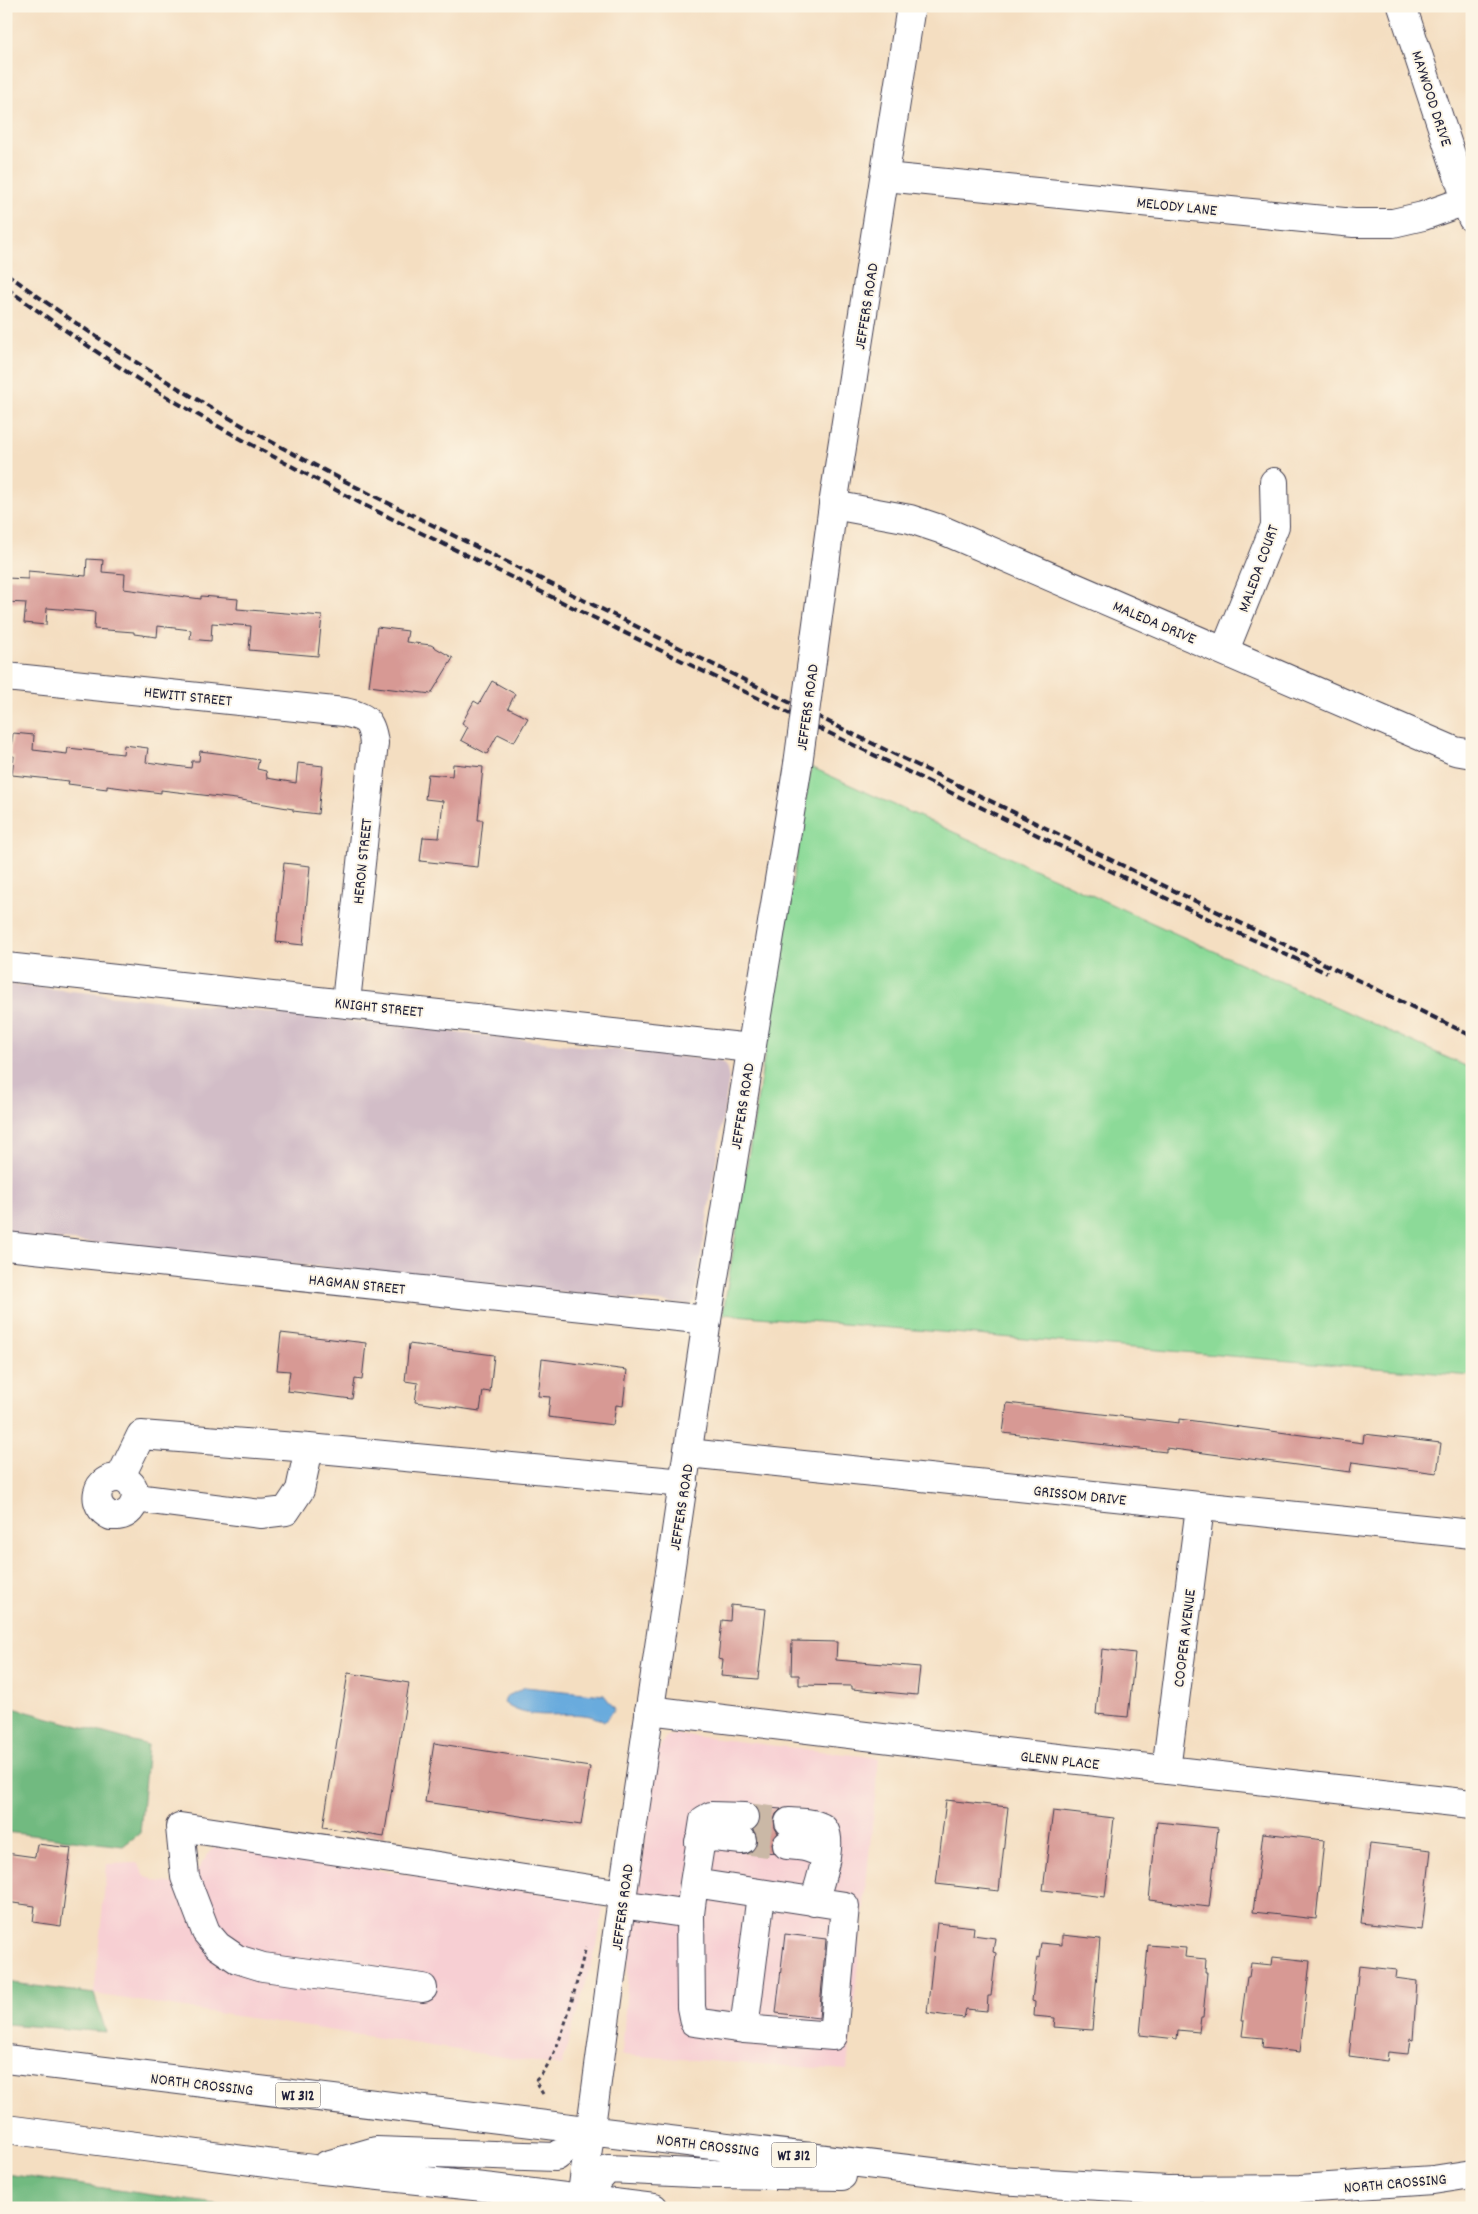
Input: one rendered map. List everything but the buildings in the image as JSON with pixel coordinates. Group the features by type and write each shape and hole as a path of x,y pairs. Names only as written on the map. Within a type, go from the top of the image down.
{"street":[{"name":"JEFFERS ROAD","path":"580,2203 649,1710 707,1320 798,764 833,505 911,6"},
{"name":"MAYWOOD DRIVE","path":"1402,6 1469,210"},
{"name":"MELODY LANE","path":"885,177 1354,223 1393,223 1423,216 1469,210"},
{"name":"MALEDA COURT","path":"1225,650 1276,526 1274,482"},
{"name":"MALEDA DRIVE","path":"833,505 910,519 940,529 1225,650 1455,751 1472,754"},
{"name":"HEWITT STREET","path":"6,677 344,712 358,715 367,720"},
{"name":"HERON STREET","path":"346,1002 374,743 373,731 367,720"},
{"name":"KNIGHT STREET","path":"6,967 346,1002 751,1048"},
{"name":"HAGMAN STREET","path":"6,1246 707,1320"},
{"path":"309,1448 300,1490 286,1511 261,1514 128,1488 141,1436 309,1448 684,1483"},
{"name":"GRISSOM DRIVE","path":"688,1453 1472,1534"},
{"name":"COOPER AVENUE","path":"1166,1770 1200,1507"},
{"name":"GLENN PLACE","path":"649,1710 1472,1804"},
{"path":"694,1883 845,1906 834,2036 744,2029 694,2022 691,1998 690,1914 699,1842 704,1820 711,1816 744,1828"},
{"path":"423,1988 263,1967 237,1959 218,1946 206,1932 185,1877 180,1827 622,1899 690,1914"},
{"path":"788,1834 823,1828 828,1835 826,1857 814,1902"},
{"path":"744,2029 761,1894"},
{"name":"NORTH CROSSING","path":"6,2059 998,2180 1167,2190 1290,2190 1433,2180 1472,2174"},
{"path":"6,2129 313,2169 493,2188 580,2203 650,2208"},
{"path":"313,2169 376,2151 556,2157 590,2131"},
{"path":"580,2203 608,2169 715,2174 998,2180"},
{"path":"493,2188 514,2208"}],"path":[{"path":"543,2094 535,2081 544,2074 556,2051 586,1947"}],"shaded area":[{"path":"6,984 719,1061 726,1065 729,1079 694,1301 690,1305 6,1234"},
{"path":"676,1734 879,1758 847,2070 622,2055 629,1955 658,1750 665,1738"},
{"path":"215,1847 587,1900 603,1909 597,1946 561,2066 94,1994 107,1864 137,1863 145,1875 155,1881 176,1884 195,1874 210,1851"}],"green space":[{"path":"811,767 1472,1069 1472,1376 723,1314"},
{"path":"6,1706 148,1745 140,1833 123,1846 6,1832"},
{"path":"6,1982 94,1994 106,2032 6,2024"},
{"path":"6,2174 243,2208 6,2208"}],"water":[{"path":"525,1687 604,1695 615,1709 604,1722 594,1717 582,1715 529,1714 516,1710 504,1703 506,1697"}],"tunnel":[{"path":"745,1817 789,1822"},
{"path":"742,1840 787,1845"}],"railway":[{"path":"6,273 92,334 180,390 364,491 847,731 1472,1036"},
{"path":"6,288 170,399 360,503 1227,928 1327,973"}]}
